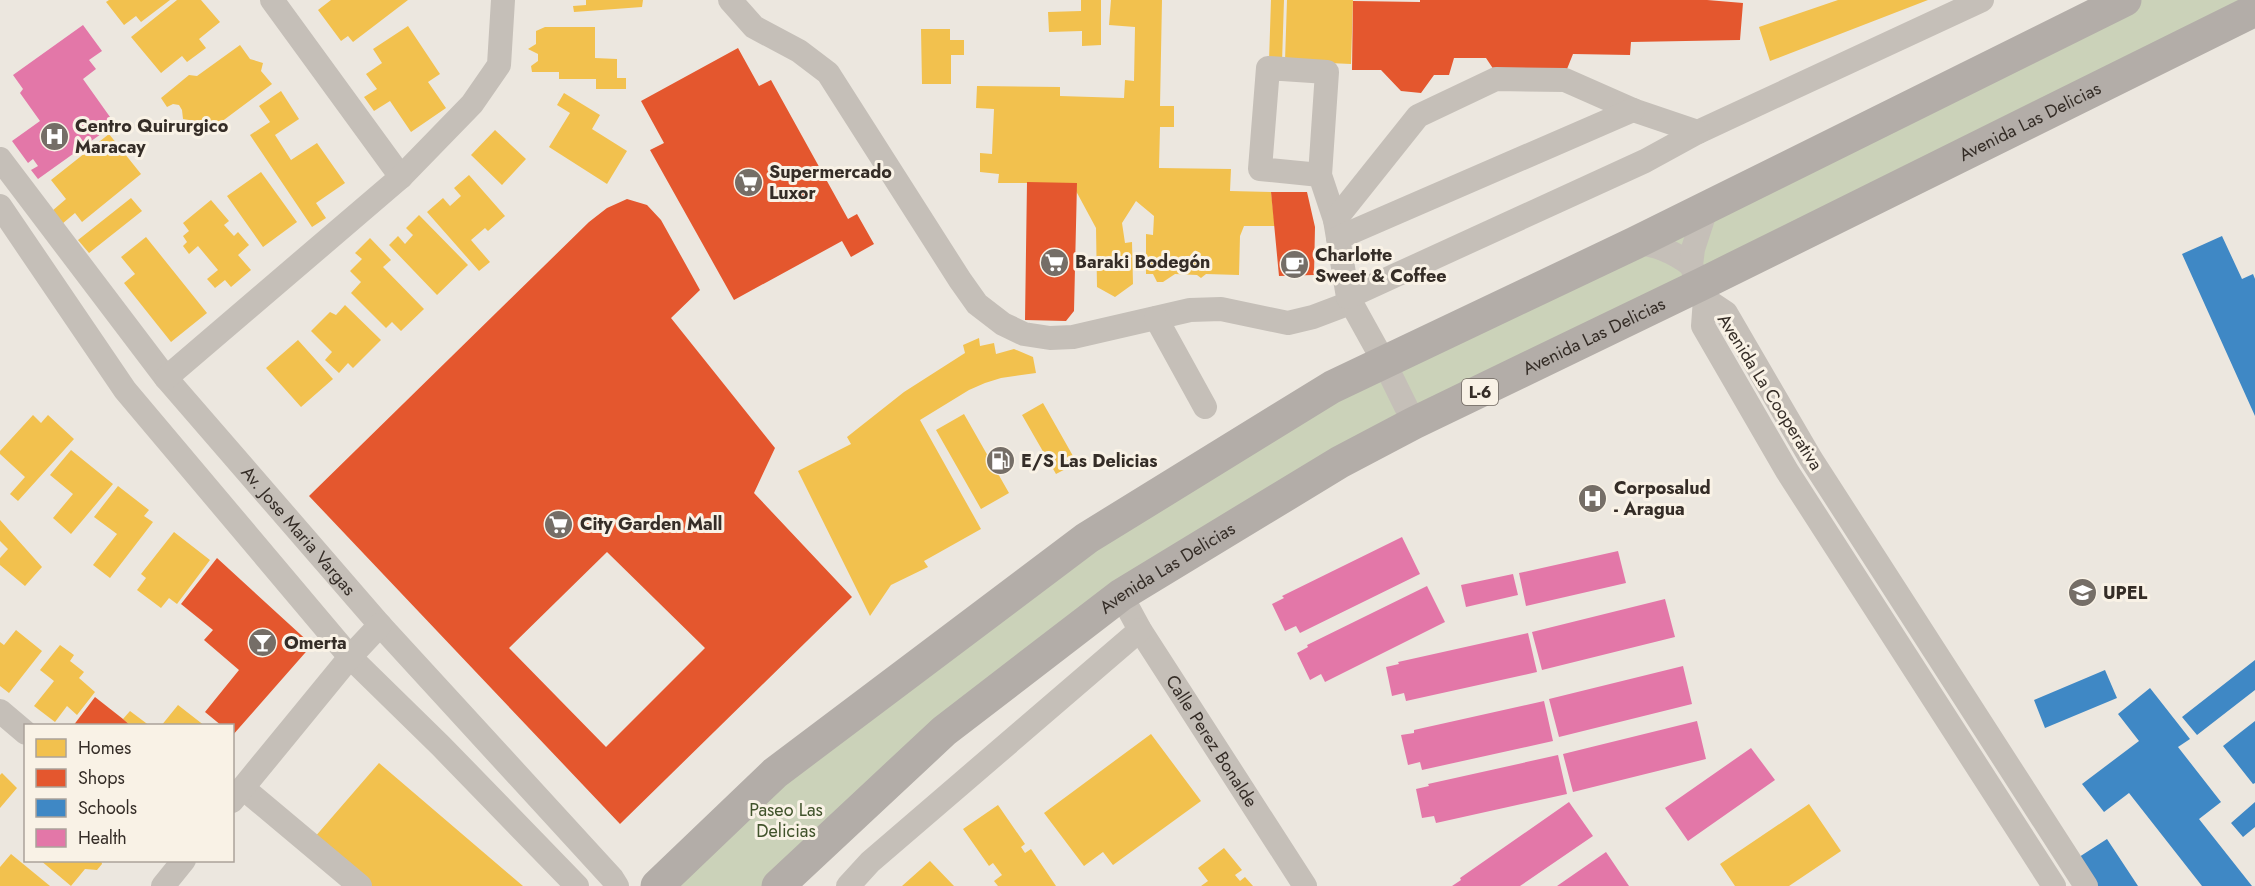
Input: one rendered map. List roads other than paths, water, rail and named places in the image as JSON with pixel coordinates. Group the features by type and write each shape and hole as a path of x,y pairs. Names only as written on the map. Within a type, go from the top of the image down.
{"main road":[{"path":"657,886 775,773 1087,538 1332,387 1635,243 2125,0"},
{"name":"Avenida Las Delicias","path":"777,886 944,731 1121,595 1340,462 1414,423 2255,10"}],"street":[{"path":"272,0 400,177"},
{"path":"166,378 400,177 472,104 499,65 503,0"},
{"path":"730,0 754,27 800,51 828,73 977,304 1003,324 1024,334 1050,338 1074,337 1190,310 1209,308 1288,323 1313,317 1645,162 1698,132 1982,0"},
{"path":"1320,175 1260,169 1268,68 1327,72 1320,175 1337,229 1349,300 1384,362 1414,423"},
{"path":"1337,229 1418,116 1496,79 1565,80 1633,110 1698,132"},
{"path":"1337,229 1633,110"},
{"name":"Av. Jose Maria Vargas","path":"0,159 166,378 380,625 617,886"},
{"path":"26,193 1,211 125,390 350,657 441,746 577,886"},
{"path":"1698,283 1693,249 1707,206"},
{"path":"1635,243 1651,244 1678,256 1698,283"},
{"name":"Avenida La Cooperativa","path":"1698,283 1702,326 1787,471 2054,886"},
{"name":"Avenida La Cooperativa","path":"1698,283 1726,313 1811,459 2086,886"},
{"path":"1156,318 1204,407"},
{"name":"Calle Perez Bonalde","path":"1121,595 1140,630 1305,886"},
{"path":"360,886 238,794 350,657 380,625"},
{"path":"848,886 870,862 1140,630"},
{"path":"0,711 24,731"},
{"path":"163,886 181,862"}],"place":[{"name":"Centro Quirurgico Maracay","path":"54,136"},
{"name":"Supermercado Luxor","path":"748,182"},
{"name":"Baraki Bodegón","path":"1054,262"},
{"name":"Charlotte Sweet & Coffee","path":"1294,265"},
{"name":"E/S Las Delicias","path":"1000,461"},
{"name":"Corposalud - Aragua","path":"1593,498"},
{"name":"City Garden Mall","path":"559,524"},
{"name":"UPEL","path":"2082,593"},
{"name":"Omerta","path":"263,643"}],"park label":[{"name":"Paseo Las Delicias","path":"786,820"}]}
